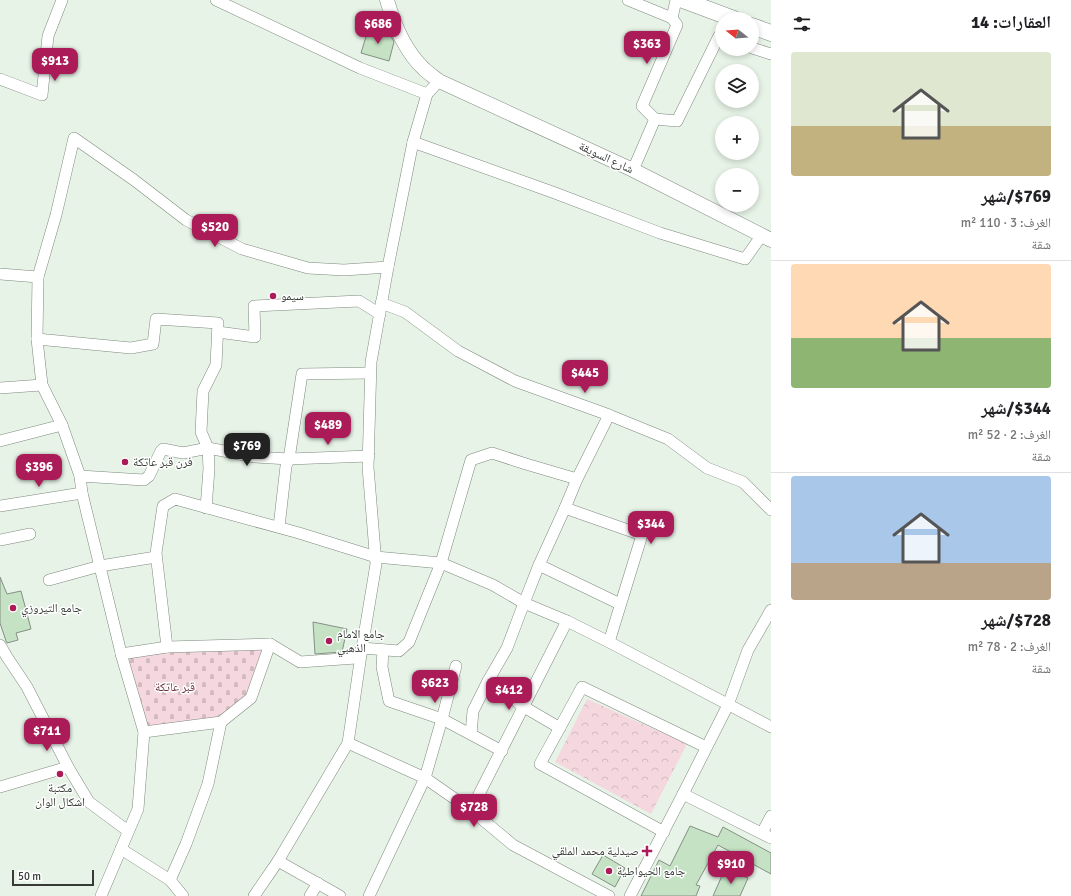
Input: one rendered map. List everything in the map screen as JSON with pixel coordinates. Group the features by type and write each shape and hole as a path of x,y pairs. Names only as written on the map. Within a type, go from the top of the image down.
{"main road":[{"path":"683,0 715,12"},
{"path":"759,29 771,33"}],"street":[{"path":"0,79 42,96 48,36 62,0"},
{"path":"216,0 360,68 427,94"},
{"name":"شارع السويقة","path":"387,0 391,15 401,38 413,57 424,70 439,81 633,170 766,238"},
{"path":"628,0 672,18 677,25 642,106 655,119 677,121 715,44"},
{"path":"672,18 676,0"},
{"path":"759,50 771,54"},
{"path":"254,896 278,861 348,743 376,564 368,467 371,362 413,142 427,94 439,81"},
{"path":"633,170 655,119"},
{"path":"101,896 138,809 144,732 121,654 82,493 80,476 62,425 42,385 37,339 38,277 56,215 74,138 134,180 186,220 242,249 308,268 344,270 388,267"},
{"path":"413,142 555,193 660,233 745,259 766,238"},
{"path":"0,274 38,277"},
{"path":"218,332 255,337 254,306 359,301 381,308 405,312 458,351 515,381 668,438 707,468 743,482 771,510"},
{"path":"37,339 130,348 153,344 156,319 218,323 216,365 203,391 201,432 208,448 209,469 206,508"},
{"path":"279,527 286,466 289,459 302,374 370,373"},
{"path":"0,388 42,385"},
{"path":"471,734 473,711 507,648 539,565 577,478 609,415"},
{"path":"0,441 62,425"},
{"path":"80,476 144,480 149,476 163,448 183,453 208,448 255,456 289,459 369,456"},
{"path":"362,648 399,651 409,642 441,562 471,460 492,453 577,478"},
{"path":"0,506 82,493"},
{"path":"167,647 156,553 163,506 174,499 279,527 376,557 441,562 493,584 524,603 608,642 771,727"},
{"path":"565,508 642,535 608,642"},
{"path":"0,540 30,534"},
{"path":"49,580 100,566 156,557"},
{"path":"539,565 620,604"},
{"path":"630,896 728,704 748,650 771,610"},
{"path":"471,810 567,622"},
{"path":"0,644 3,658 27,687 68,767 89,802 128,831"},
{"path":"121,654 167,647 270,644 300,662 356,658 362,648"},
{"path":"144,732 221,722 251,698 270,644"},
{"path":"383,650 382,667 389,701 442,719 502,751"},
{"path":"368,896 425,778 456,666"},
{"path":"488,681 524,708 560,728"},
{"path":"664,832 540,764 582,687 706,747"},
{"path":"170,880 186,844 208,784 221,722"},
{"path":"348,743 425,778 471,810 513,845 609,896"},
{"path":"0,787 68,767"},
{"path":"683,794 766,836 771,816"},
{"path":"121,849 170,880 183,896"},
{"path":"278,861 340,896"},
{"path":"310,896 318,883"}],"green space":[{"name":"قبر عاتكة","path":"167,647 269,647 251,698 221,722 143,730 122,657"},
{"path":"587,699 687,744 651,814 555,762"}],"building":[{"path":"368,30 391,36 394,42 389,61 361,53"},
{"name":"جامع التيروزي","path":"0,577 7,594 21,591 31,629 16,633 18,640 7,643 0,623"},
{"name":"جامع الامام الذهبي","path":"313,622 347,629 342,652 315,654"},
{"path":"690,826 718,837 723,827 771,853 771,874 718,845 696,885 700,886 696,896 641,896 659,860 670,866"},
{"name":"جامع الحيواطية","path":"603,855 625,868 615,887 592,874"},
{"path":"725,869 748,878 740,896 713,896"}],"place":[{"name":"سيمو","path":"273,296"},
{"name":"فرن قبر عاتكة","path":"125,462"},
{"name":"جامع التيروزي","path":"13,608"},
{"name":"جامع الامام الذهبي","path":"329,641"},
{"name":"مكتبة اشكال الوان","path":"60,774"},
{"name":"صيدلية محمد الملقي","path":"647,851"},
{"name":"جامع الحيواطية","path":"609,871"}]}
